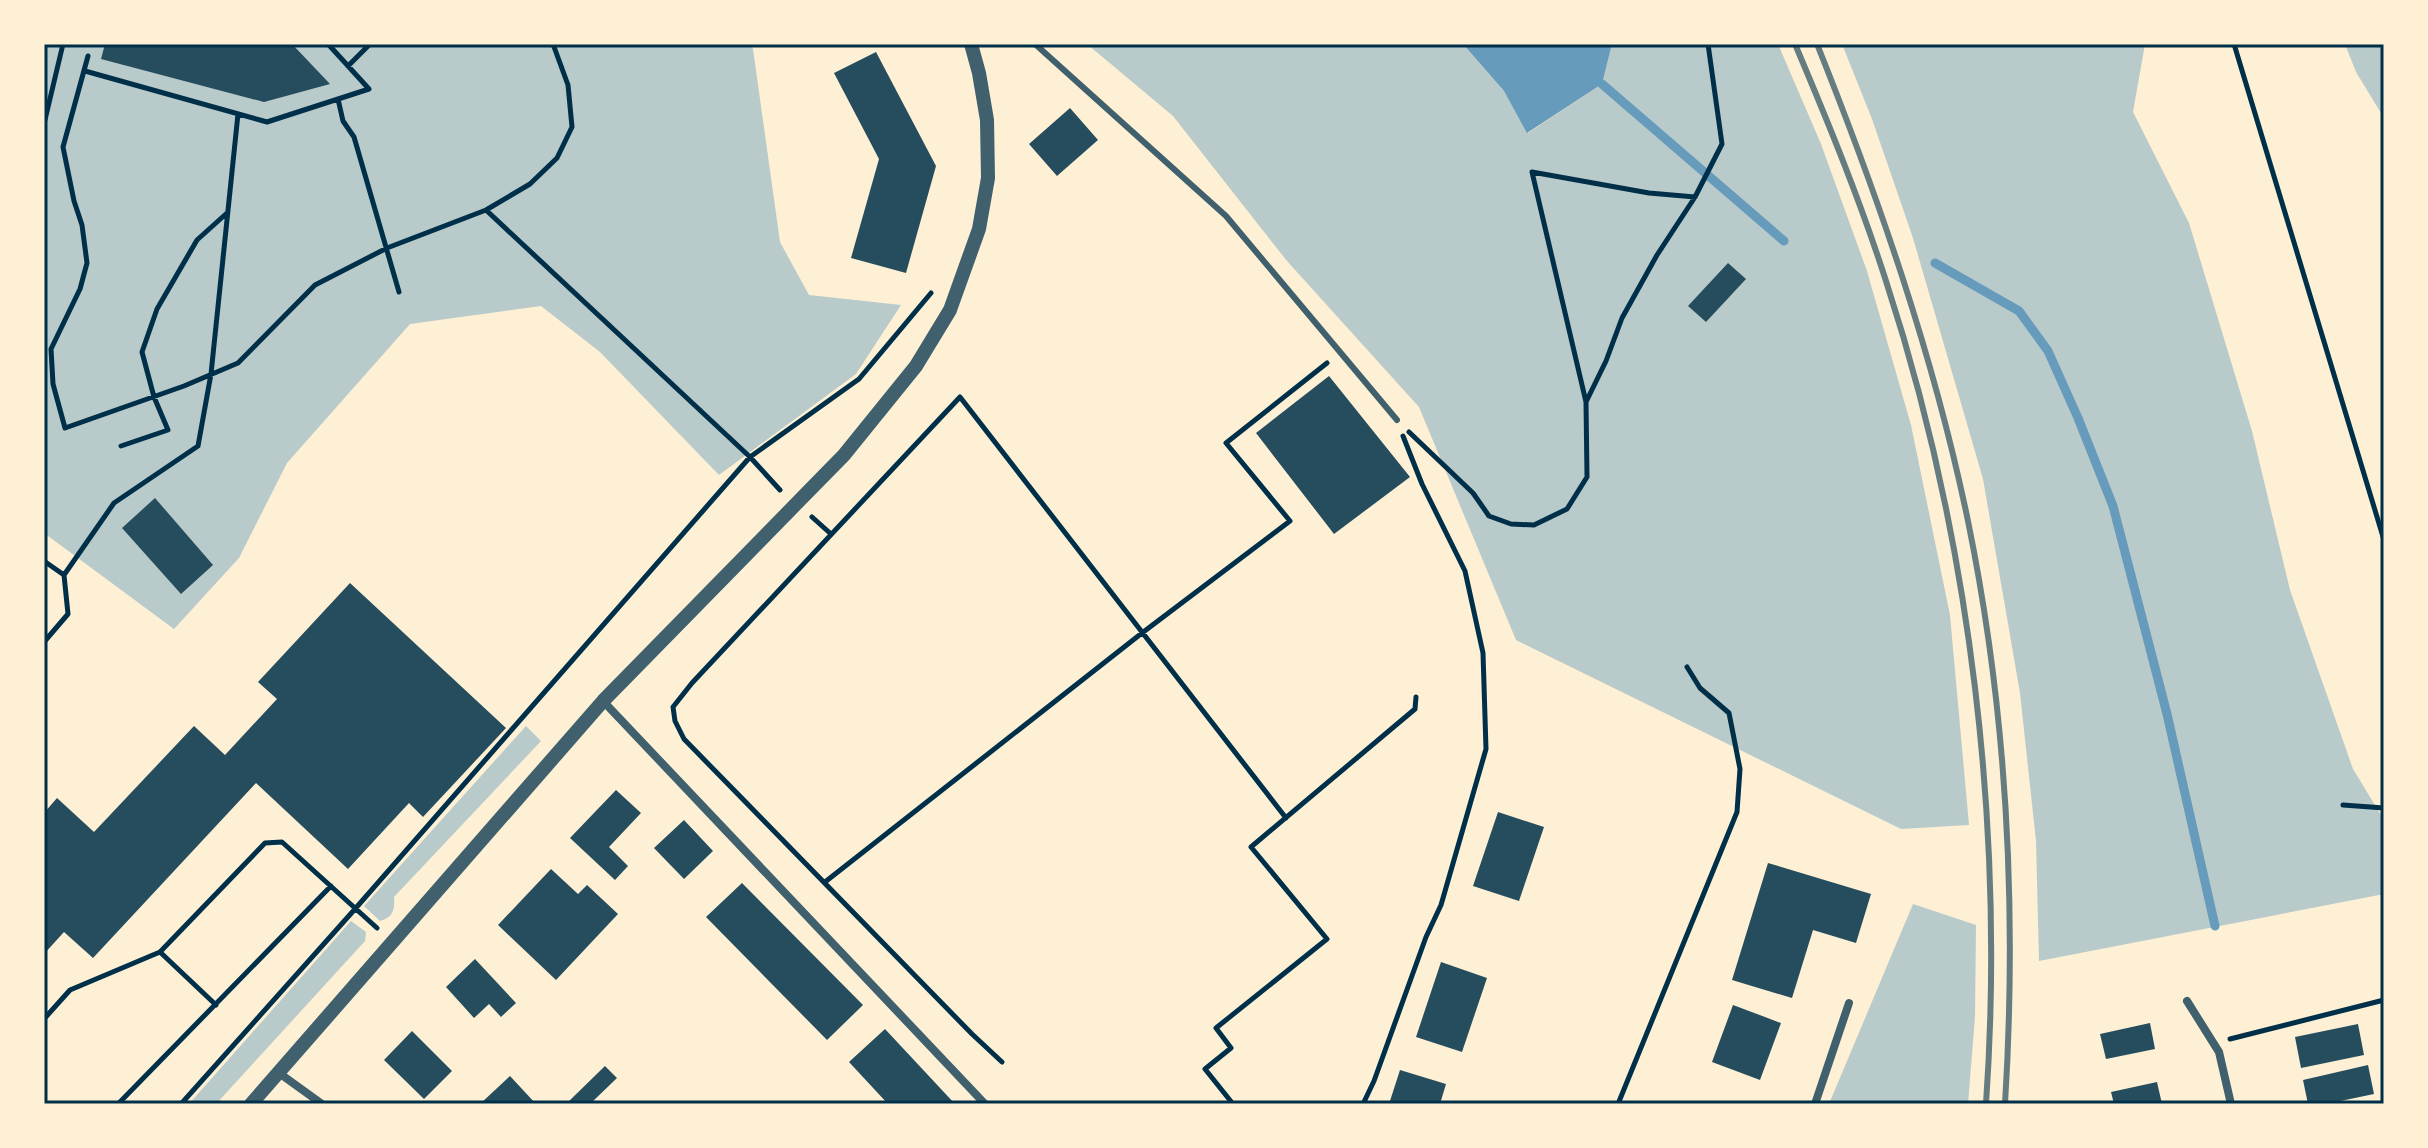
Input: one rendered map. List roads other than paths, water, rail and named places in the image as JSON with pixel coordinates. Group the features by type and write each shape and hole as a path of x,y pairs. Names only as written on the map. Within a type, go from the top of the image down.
{"street":[{"path":"251,1104 603,701 844,455 916,366 950,310 979,229 988,178 987,120 971,44"},
{"path":"603,701 985,1104"},
{"path":"2187,1001 2219,1052 2231,1104"},
{"path":"1815,1104 1849,1003"},
{"path":"279,1073 322,1104"}],"lane":[{"path":"1035,44 1226,216 1397,420"}],"water":[{"path":"1463,44 1612,44 1602,84 1527,133 1504,91"}],"waterway":[{"path":"1602,84 1784,241"},
{"path":"1935,263 2019,311 2048,351 2078,418 2113,506 2167,714 2215,926"}],"railway":[{"path":"1795,44 1843,161 1886,281 1940,481 1960,584 1975,688 1985,792 1991,1001 1986,1104"},
{"path":"1817,44 1862,161 1922,339 1954,460 1981,593 1992,665 2006,811 2010,958 2005,1104"}]}
